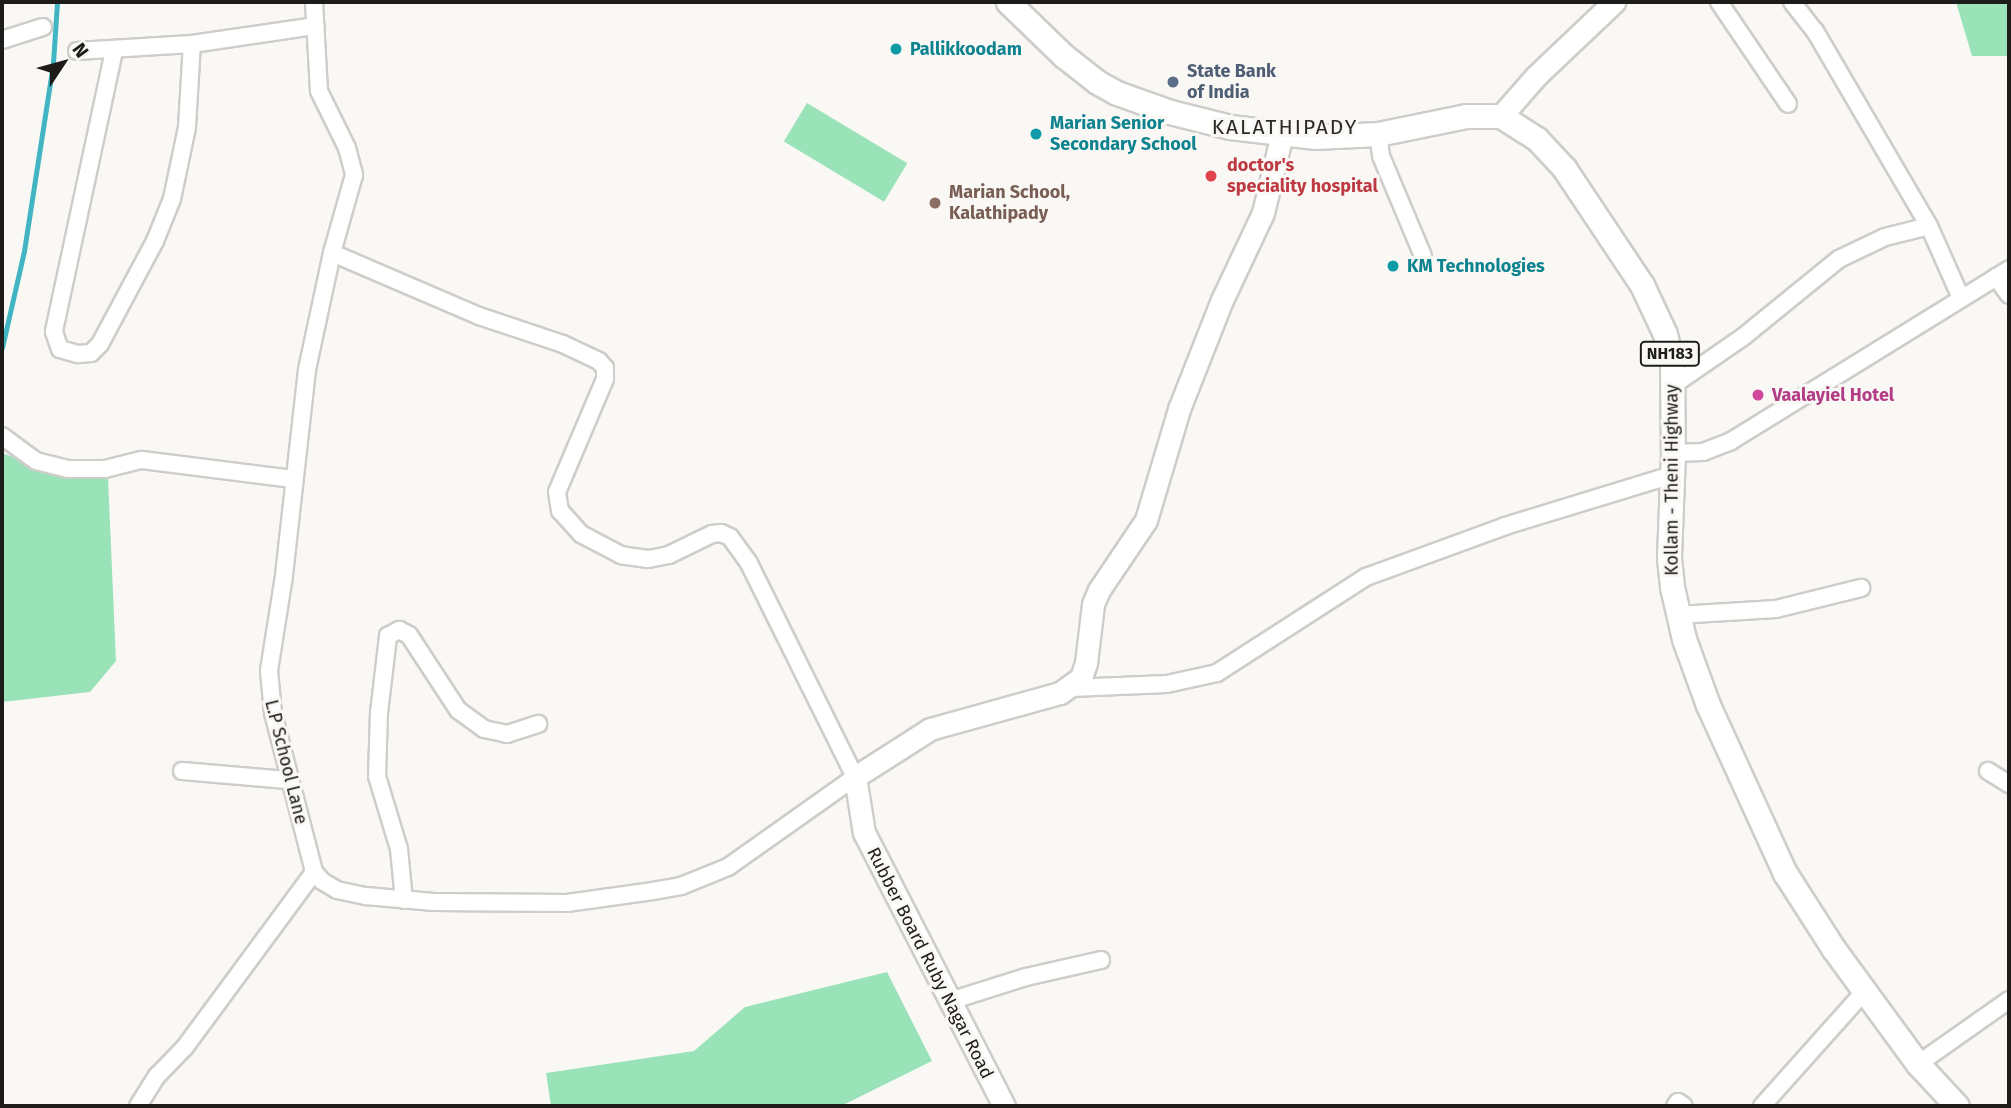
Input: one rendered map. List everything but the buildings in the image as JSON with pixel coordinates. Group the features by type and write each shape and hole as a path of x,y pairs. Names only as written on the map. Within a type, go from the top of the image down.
{"highway":[{"path":"1008,2 1064,56 1117,93 1196,120 1282,134 1337,137 1378,134 1466,116 1501,116"},
{"name":"Kollam - Theni Highway","path":"1501,116 1520,126 1552,155 1577,185 1642,285 1665,334 1672,364 1669,558 1678,615 1694,671 1768,841 1825,937 1918,1064 1957,1106"}],"main road":[{"path":"1501,116 1535,76 1614,2"},
{"path":"855,777 930,729 1037,701 1071,688 1081,678 1086,663 1090,619 1099,590 1137,538 1146,520 1179,409 1222,300 1263,213 1282,134"},
{"name":"Rubber Board Ruby Nagar Road","path":"855,777 864,833 1004,1106"}],"street":[{"name":"L.P School Lane","path":"314,2 319,91 349,155 354,175 332,253 307,370 284,576 269,671 272,713 314,872"},
{"path":"1719,2 1788,104"},
{"path":"1792,2 1815,31 1929,226 1961,298"},
{"path":"77,51 114,51 192,44 316,26"},
{"path":"2,40 43,27"},
{"path":"114,51 54,332 60,349 78,354 91,353 100,344 155,241 172,199 187,128 192,44"},
{"path":"1378,134 1381,156 1423,256"},
{"path":"1672,386 1743,337 1839,259 1885,237 1929,226"},
{"path":"138,1106 157,1076 185,1047 314,872 322,881 337,890 404,900 568,903 681,886 728,867 855,777 749,563 730,537 721,533 712,534 669,555 648,559 621,555 581,534 560,511 557,492 605,379 606,368 599,360 563,344 479,316 332,253"},
{"path":"1071,688 1167,684 1217,673 1366,577 1731,441 2003,273 2009,295"},
{"path":"2,436 36,461 68,469 104,469 142,460 293,479"},
{"path":"1678,615 1776,609 1861,588"},
{"path":"404,900 399,849 377,776 379,713 388,636 399,630 409,635 458,710 484,729 507,734 538,724"},
{"path":"183,771 288,780"},
{"path":"1988,771 2009,784"},
{"path":"950,1001 1026,977 1101,960"},
{"path":"1762,1106 1865,991"},
{"path":"1918,1064 2009,1000"},
{"path":"1675,1106 1678,1102 1684,1106"}],"green space":[{"path":"1956,2 2009,2 2009,56 1972,56"},
{"path":"807,103 907,163 884,202 784,142"},
{"path":"2,455 56,473 108,477 116,661 90,692 2,702"},
{"path":"887,972 932,1061 841,1106 551,1106 546,1073 694,1051 745,1007"}],"waterway":[{"path":"2,348 24,251 53,63 57,2"}],"place":[{"name":"Pallikkoodam","path":"896,49"},
{"name":"State Bank of India","path":"1173,82"},
{"name":"Marian Senior Secondary School","path":"1036,134"},
{"name":"doctor's speciality hospital","path":"1211,176"},
{"name":"Marian School, Kalathipady","path":"935,203"},
{"name":"KM Technologies","path":"1393,266"},
{"name":"Vaalayiel Hotel","path":"1758,395"}],"district":[{"name":"KALATHIPADY","path":"1285,127"}]}
